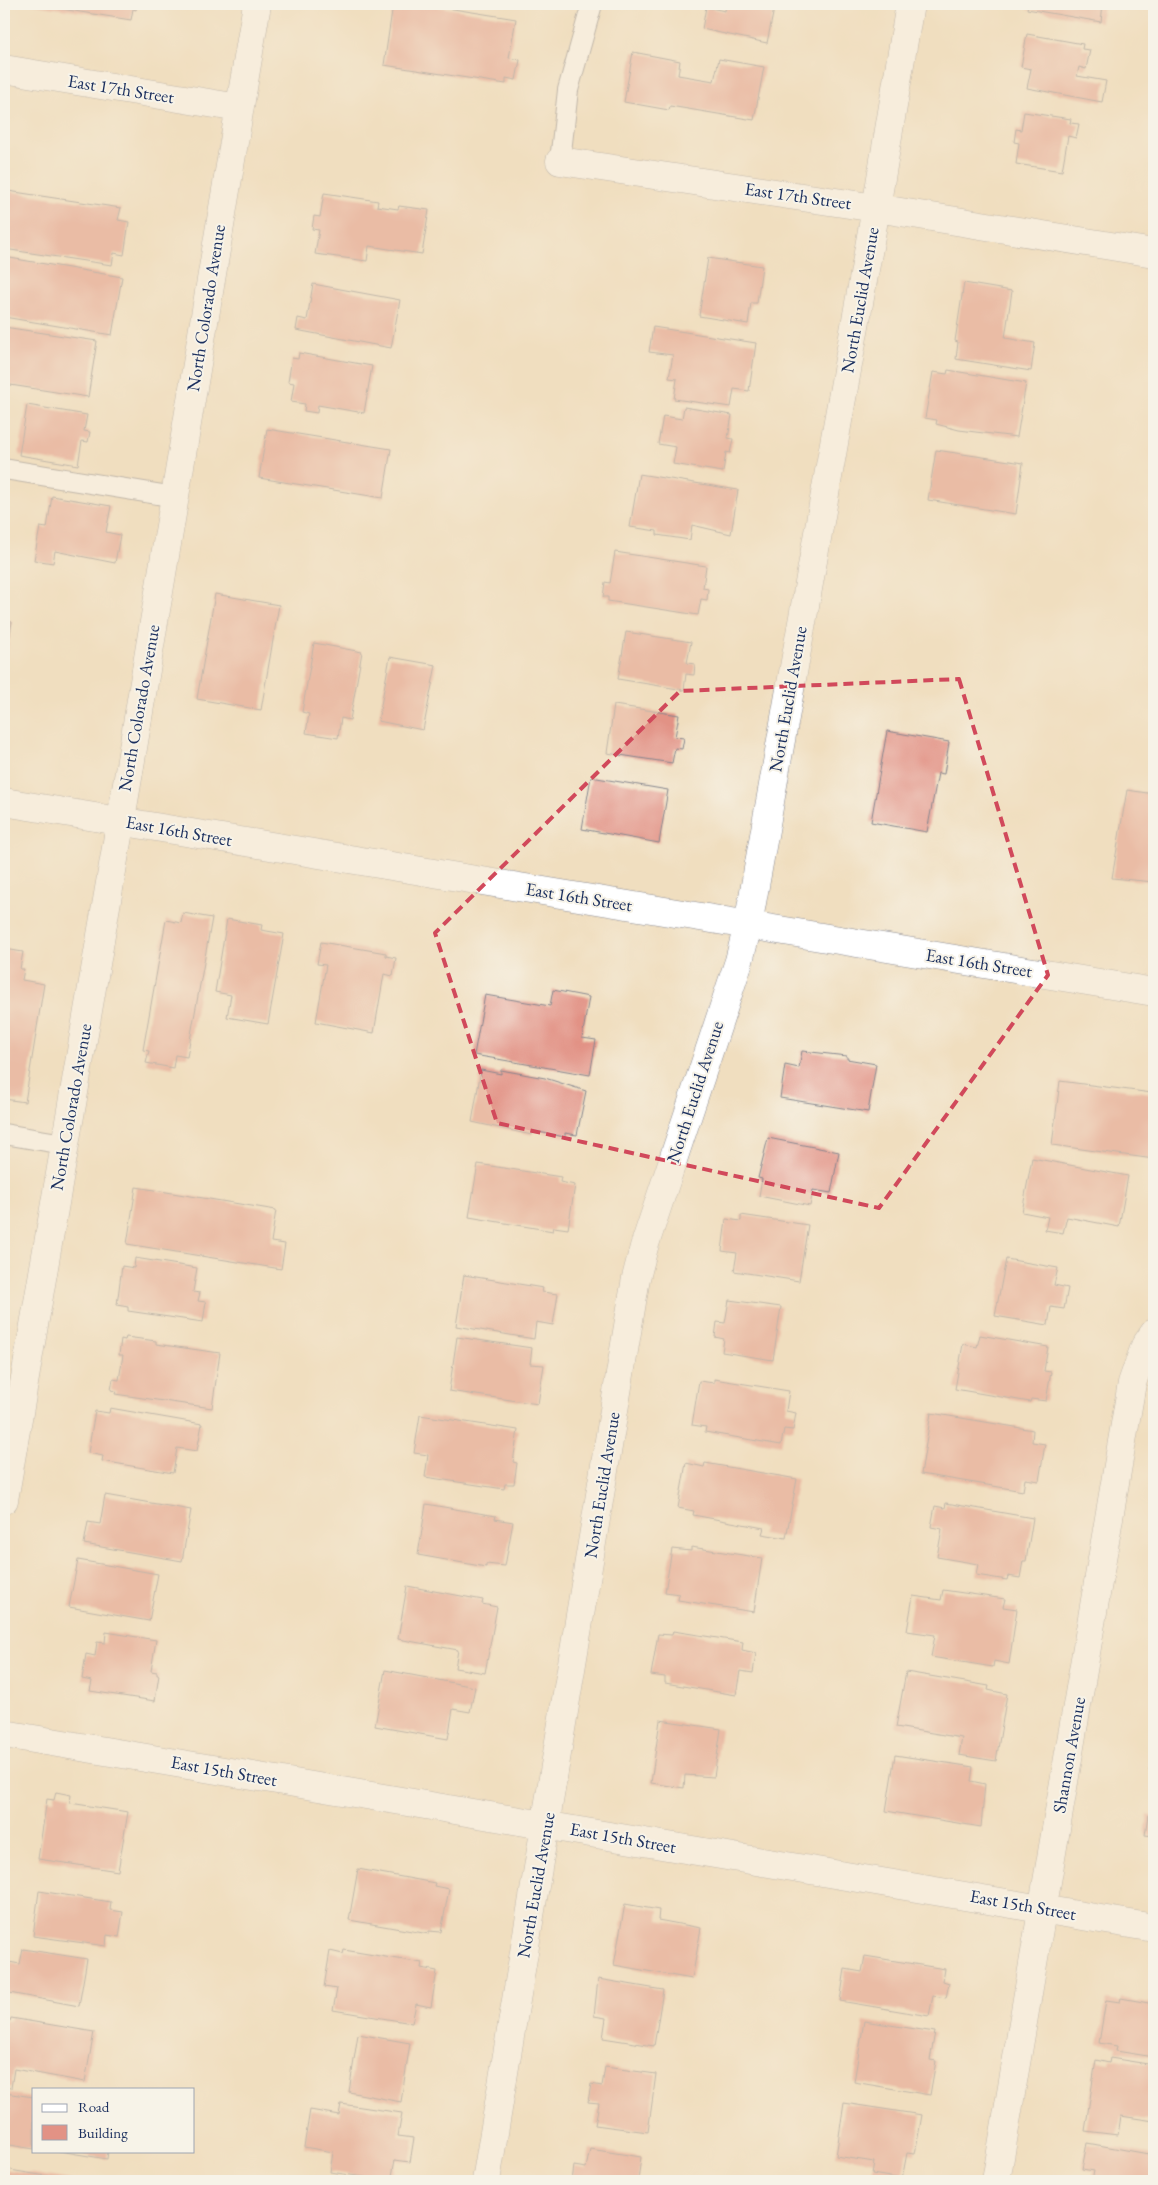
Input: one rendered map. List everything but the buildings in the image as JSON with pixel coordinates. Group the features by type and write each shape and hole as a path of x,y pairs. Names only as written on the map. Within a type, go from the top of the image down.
{"street":[{"name":"North Colorado Avenue","path":"4,1500 257,4"},
{"name":"North Euclid Avenue","path":"486,2181 636,1278 644,1247 739,961 748,925 876,208 910,4"},
{"name":"East 17th Street","path":"4,69 239,108"},
{"name":"East 17th Street","path":"560,161 876,208 1154,253"},
{"name":"East 16th Street","path":"4,802 1154,992"},
{"name":"Shannon Avenue","path":"996,2181 1132,1383 1145,1346 1154,1333"},
{"name":"East 15th Street","path":"4,1734 1154,1928"}],"lane":[{"path":"560,161 568,90 592,4"},
{"path":"4,469 175,497"},
{"path":"4,1134 64,1144"}],"highlighted area":[{"path":"959,679 1048,975 879,1208 497,1123 435,933 680,691"}]}
